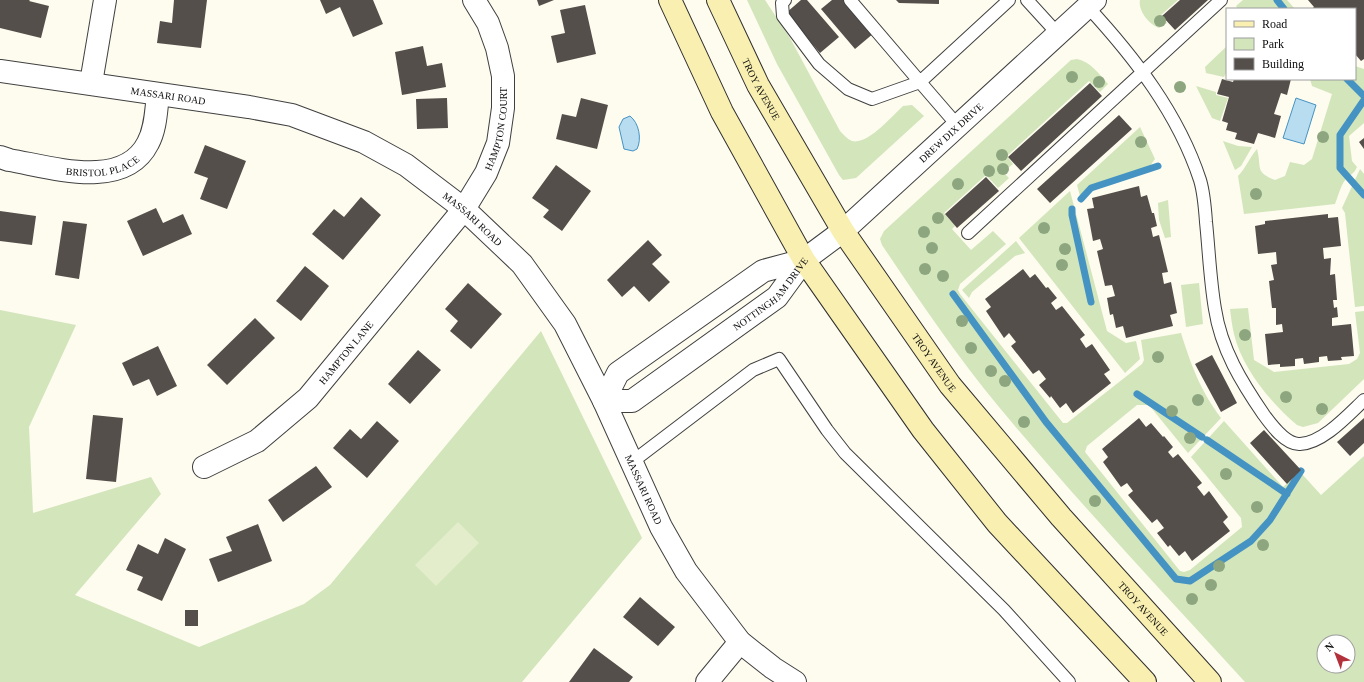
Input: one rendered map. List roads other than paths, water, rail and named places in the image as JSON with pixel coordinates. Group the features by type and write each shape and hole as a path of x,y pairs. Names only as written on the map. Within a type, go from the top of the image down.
{"main road":[{"path":"670,0 722,112 804,260 923,430 998,523 1145,682"},
{"name":"TROY AVENUE","path":"718,0 758,85 843,231 950,385 1061,518 1210,682"}],"street":[{"path":"91,83 105,0"},
{"name":"HAMPTON COURT","path":"464,208 486,173 498,143 503,108 503,76 497,48 488,23 474,0"},
{"name":"DREW DIX DRIVE","path":"804,260 843,231 1091,3"},
{"name":"MASSARI ROAD","path":"0,72 91,83 292,115 364,142 406,165 464,208 522,264 565,324 604,401 661,527 686,571 740,642 773,668 794,682"},
{"name":"BRISTOL PLACE","path":"0,157 88,173 108,171 125,166 137,157 148,143 153,129 158,94"},
{"name":"HAMPTON LANE","path":"204,467 257,441 308,398 464,208"},
{"name":"NOTTINGHAM DRIVE","path":"804,260 777,297 632,401 604,401 618,373 762,271 804,260"},
{"path":"706,682 740,642"}],"lane":[{"path":"785,0 782,3 783,16 819,64 848,89 872,99 920,82 1010,0"},
{"path":"850,0 958,126"},
{"path":"1027,0 1058,34"},
{"path":"968,233 1221,0"},
{"path":"1091,3 1163,100 1183,139 1200,181 1205,209 1215,310 1227,351 1243,384 1269,421 1288,441 1300,444 1318,440 1364,400"},
{"path":"632,462 753,370 779,359 827,430 845,453 1004,610 1070,682"}],"water":[{"path":"1296,98 1316,105 1304,144 1283,138"},
{"path":"630,116 636,123 639,131 639,145 637,149 633,151 624,149 619,127 623,119"}],"waterway":[{"path":"1277,0 1283,8"},
{"path":"1348,80 1364,96"},
{"path":"1364,100 1340,135 1340,168 1364,195"},
{"path":"1081,199 1091,188 1158,166"},
{"path":"1072,209 1072,215 1091,302"},
{"path":"953,294 1046,422 1176,579 1190,581 1251,541 1270,520 1301,471"},
{"path":"1137,394 1202,437"},
{"path":"1207,440 1287,494"}]}
